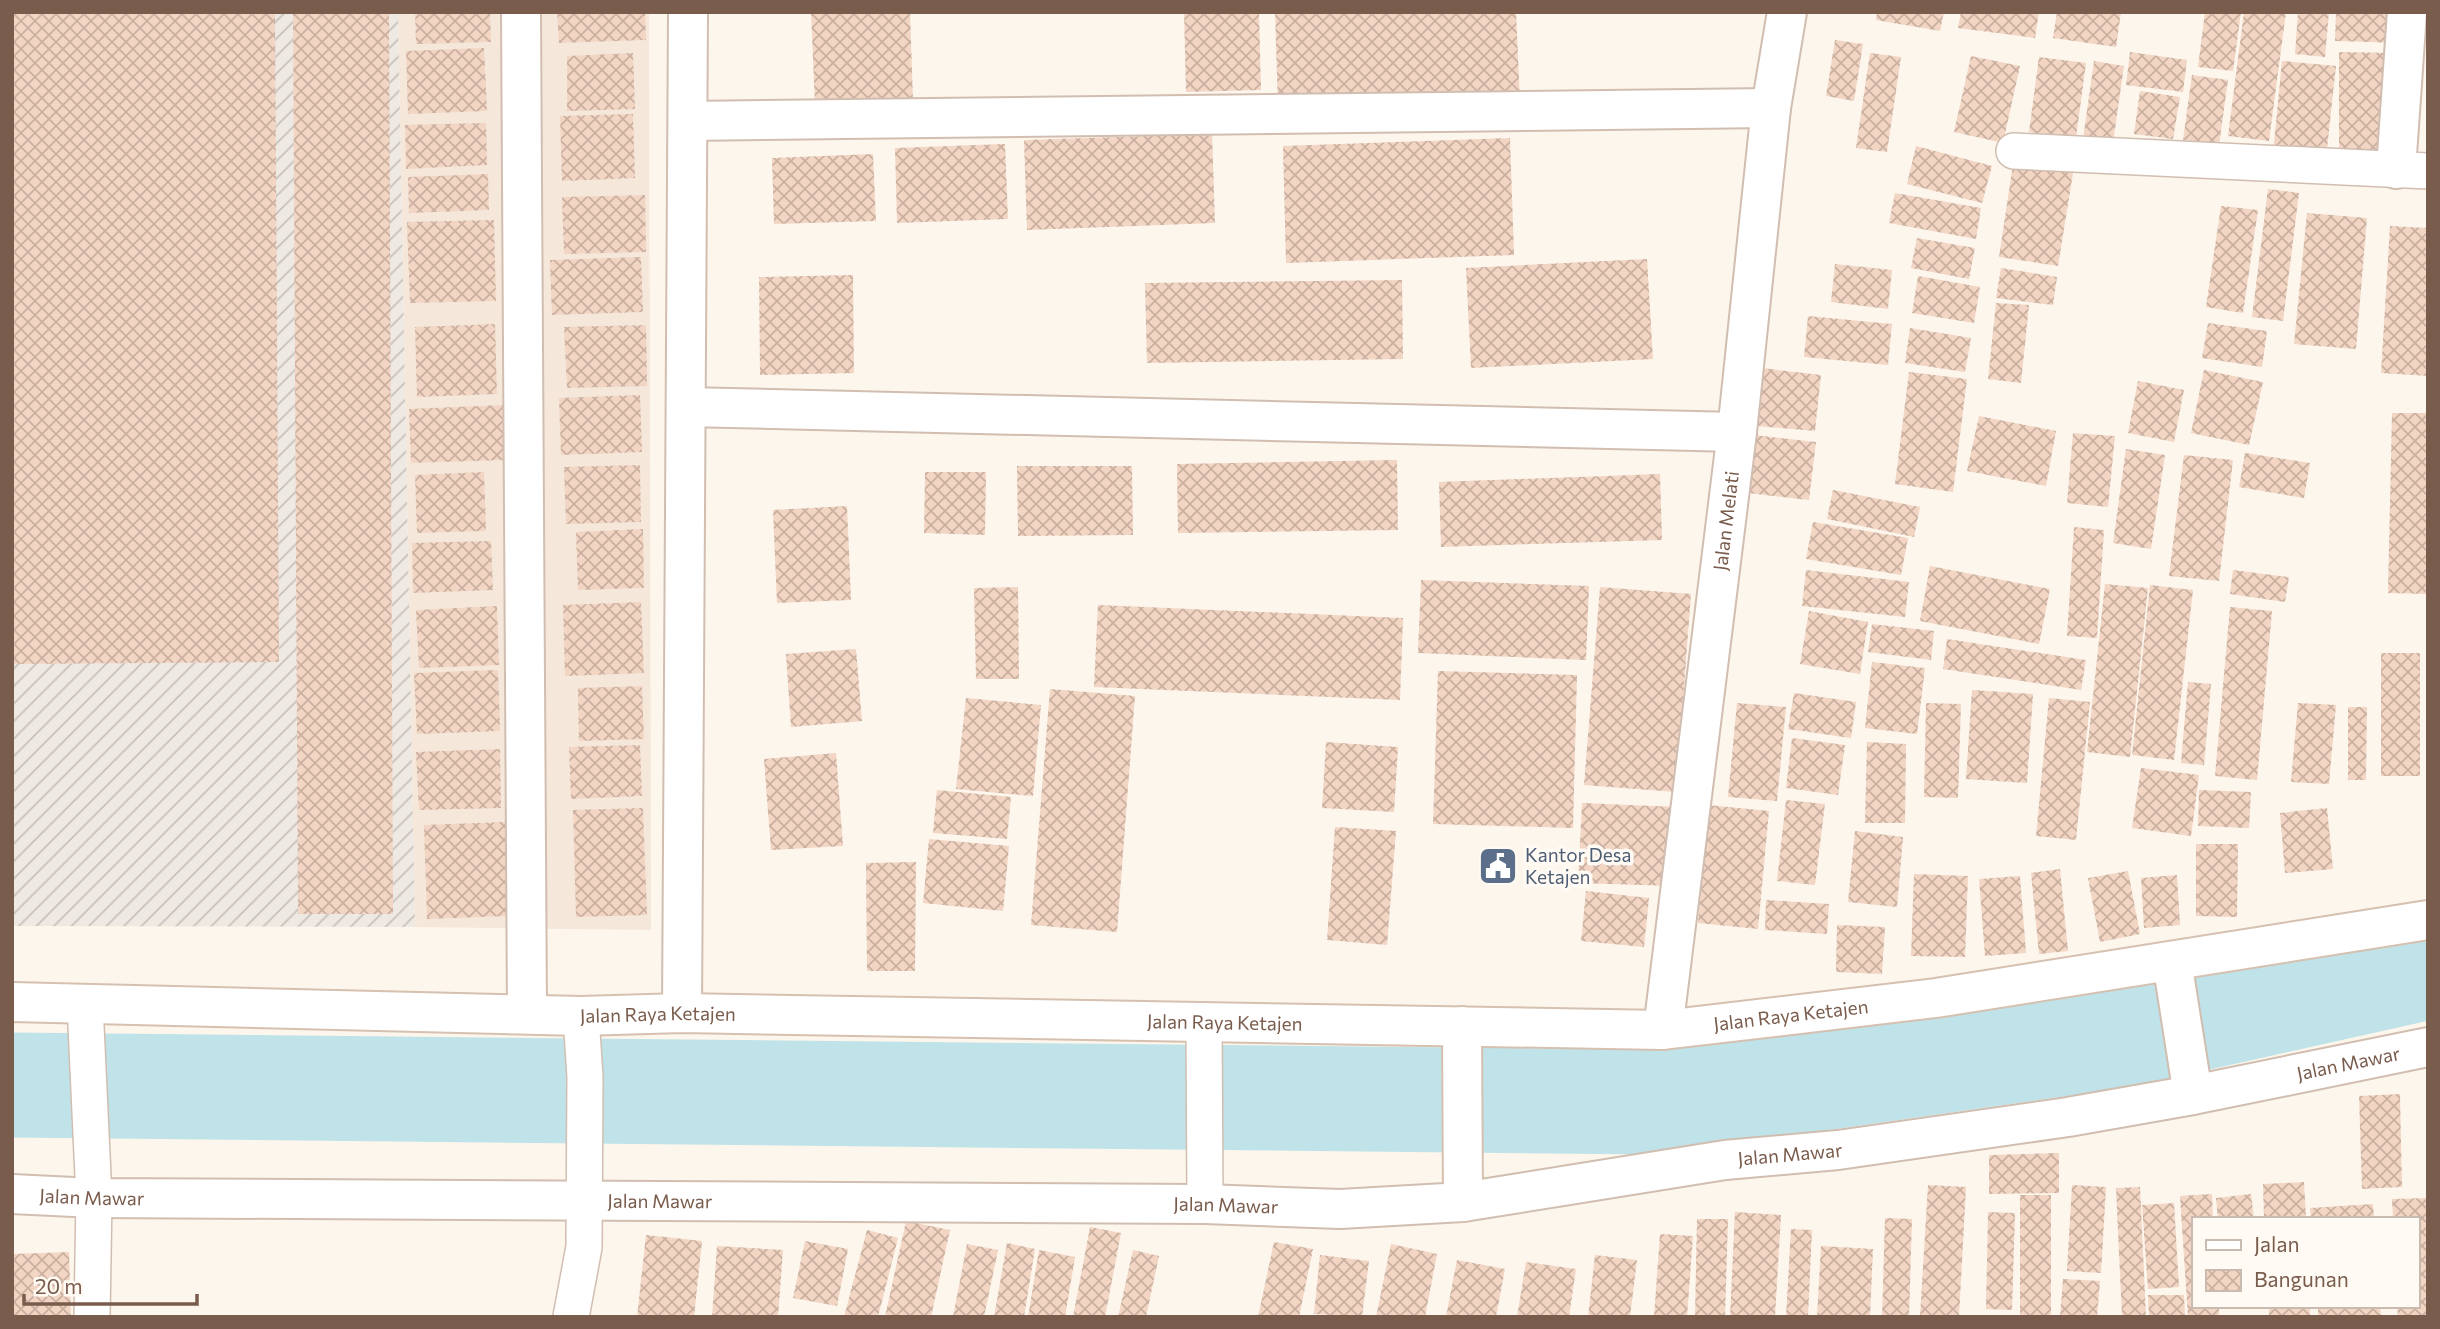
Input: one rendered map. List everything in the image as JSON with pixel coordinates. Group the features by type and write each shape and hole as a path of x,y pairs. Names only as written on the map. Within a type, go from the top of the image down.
{"street":[{"path":"521,12 527,1014"},
{"path":"682,1013 688,12"},
{"name":"Jalan Melati","path":"1662,1030 1737,432 1771,108 1787,12"},
{"path":"2407,12 2412,170"},
{"path":"688,121 1771,108"},
{"path":"686,407 1737,432"},
{"name":"Jalan Raya Ketajen","path":"12,1002 581,1016 682,1013 1204,1021 1461,1041 1662,1030 1936,998 2428,920"},
{"path":"2172,961 2192,1089"},
{"path":"1461,1041 1462,1191"},
{"name":"Jalan Mawar","path":"12,1194 94,1189 585,1194 1205,1193 1340,1209 1462,1191 1725,1160 1838,1150 2428,1047"}],"lane":[{"path":"2014,151 2412,170"},
{"path":"85,1003 94,1189 92,1317"},
{"path":"571,1317 584,1248 584,1077 581,1016"},
{"path":"1204,1021 1205,1193"}],"shaded area":[{"path":"12,12 398,12 415,927 12,926"},
{"path":"398,12 649,12 651,930 415,927"}],"building":[{"path":"12,12 275,12 279,662 12,664"},
{"path":"293,12 389,12 393,914 298,914"},
{"path":"415,12 490,12 491,42 416,44"},
{"path":"557,12 645,12 646,40 559,43"},
{"path":"811,12 910,12 913,101 815,105"},
{"path":"1184,12 1259,12 1261,90 1186,92"},
{"path":"1275,12 1516,12 1520,100 1278,108"},
{"path":"1877,12 1944,12 1940,31 1876,20"},
{"path":"1961,12 2039,12 2035,38 1958,28"},
{"path":"2057,12 2121,12 2116,47 2053,38"},
{"path":"2205,12 2241,12 2233,71 2198,67"},
{"path":"2244,12 2286,12 2269,141 2228,136"},
{"path":"2298,12 2329,12 2325,57 2295,54"},
{"path":"2336,12 2404,12 2403,43 2335,41"},
{"path":"1835,40 1863,44 1854,101 1826,96"},
{"path":"484,48 487,111 408,114 406,51"},
{"path":"2130,52 2187,60 2183,92 2126,85"},
{"path":"2339,52 2395,53 2394,156 2339,156"},
{"path":"633,53 635,109 567,111 567,56"},
{"path":"1870,53 1901,57 1887,152 1856,148"},
{"path":"1971,56 2020,66 2003,143 1954,132"},
{"path":"2039,57 2086,63 2076,138 2029,132"},
{"path":"2094,61 2124,66 2113,143 2083,139"},
{"path":"2282,61 2336,66 2326,158 2273,153"},
{"path":"2192,75 2228,80 2219,145 2183,140"},
{"path":"2140,91 2180,97 2173,139 2134,134"},
{"path":"633,114 635,178 562,181 560,116"},
{"path":"486,123 487,165 406,169 405,125"},
{"path":"1212,134 1215,223 1027,230 1024,140"},
{"path":"1510,138 1514,255 1286,263 1283,146"},
{"path":"1005,144 1008,219 897,223 895,148"},
{"path":"1916,146 1992,166 1982,203 1907,184"},
{"path":"873,154 876,221 774,224 772,158"},
{"path":"2014,158 2074,167 2058,266 1999,257"},
{"path":"488,174 489,210 409,213 408,177"},
{"path":"2268,189 2299,193 2283,321 2252,317"},
{"path":"1895,193 1981,208 1976,239 1889,223"},
{"path":"645,195 646,252 564,254 562,197"},
{"path":"2221,206 2258,210 2243,313 2206,307"},
{"path":"2307,213 2367,218 2356,349 2294,344"},
{"path":"494,220 496,301 410,303 407,222"},
{"path":"2390,226 2428,228 2428,376 2381,373"},
{"path":"1917,238 1975,248 1969,279 1911,268"},
{"path":"641,257 643,312 552,315 550,260"},
{"path":"1647,259 1653,359 1471,368 1466,268"},
{"path":"1835,264 1892,270 1888,309 1831,302"},
{"path":"2001,268 2057,277 2053,305 1996,298"},
{"path":"853,275 854,373 760,375 759,277"},
{"path":"1918,276 1980,287 1974,323 1912,313"},
{"path":"1402,280 1403,359 1147,363 1145,283"},
{"path":"1996,303 2029,305 2021,383 1988,379"},
{"path":"1808,316 1892,324 1888,365 1804,357"},
{"path":"2208,323 2267,331 2262,367 2202,358"},
{"path":"495,324 497,394 417,397 415,327"},
{"path":"646,325 647,386 567,388 564,327"},
{"path":"1910,328 1971,338 1965,372 1905,363"},
{"path":"1762,368 1821,375 1815,431 1756,426"},
{"path":"2204,370 2263,382 2249,445 2191,433"},
{"path":"1909,372 1967,379 1953,492 1895,484"},
{"path":"2138,381 2184,390 2174,442 2128,433"},
{"path":"640,395 642,452 561,455 559,398"},
{"path":"503,405 504,460 411,463 409,409"},
{"path":"2392,413 2428,413 2428,594 2388,593"},
{"path":"1979,416 2056,431 2046,486 1967,471"},
{"path":"2073,433 2115,436 2108,507 2067,503"},
{"path":"1754,435 1816,442 1809,500 1748,493"},
{"path":"2126,449 2165,455 2151,549 2113,543"},
{"path":"2245,453 2310,463 2304,498 2239,487"},
{"path":"2184,455 2233,460 2219,581 2169,576"},
{"path":"1397,460 1398,530 1178,533 1177,464"},
{"path":"640,465 641,522 566,524 564,467"},
{"path":"1017,466 1132,466 1133,535 1018,536"},
{"path":"484,472 486,531 417,533 415,475"},
{"path":"925,472 986,472 985,535 924,533"},
{"path":"1660,474 1662,540 1441,547 1439,482"},
{"path":"1833,490 1920,507 1914,537 1827,519"},
{"path":"847,506 851,600 777,603 773,510"},
{"path":"1813,522 1908,538 1901,575 1806,559"},
{"path":"2074,527 2104,530 2097,638 2067,636"},
{"path":"643,529 644,588 578,590 576,532"},
{"path":"491,541 493,590 413,593 412,543"},
{"path":"1930,566 2050,589 2039,644 1920,621"},
{"path":"1806,570 1909,582 1905,617 1802,606"},
{"path":"2233,570 2289,577 2285,602 2230,594"},
{"path":"1421,580 1589,586 1586,660 1418,653"},
{"path":"2105,584 2148,588 2130,757 2087,752"},
{"path":"2150,585 2193,590 2174,760 2132,755"},
{"path":"1018,587 1019,679 976,679 974,588"},
{"path":"1600,587 1691,594 1676,792 1584,785"},
{"path":"641,602 644,673 565,676 563,605"},
{"path":"1098,605 1403,618 1400,700 1094,687"},
{"path":"497,606 499,665 419,668 416,610"},
{"path":"2230,607 2272,611 2257,780 2215,776"},
{"path":"1809,611 1868,622 1860,674 1800,664"},
{"path":"1872,624 1934,631 1931,660 1868,652"},
{"path":"1947,639 2086,660 2081,690 1943,669"},
{"path":"856,649 862,721 791,727 786,654"},
{"path":"2381,653 2420,653 2420,776 2381,776"},
{"path":"1872,662 1925,668 1917,734 1865,728"},
{"path":"498,670 500,731 417,734 414,673"},
{"path":"1438,671 1577,675 1573,828 1433,824"},
{"path":"2188,682 2211,684 2204,765 2181,763"},
{"path":"642,686 644,739 579,741 578,688"},
{"path":"1050,689 1135,696 1117,932 1031,925"},
{"path":"1972,690 2033,694 2027,783 1966,779"},
{"path":"1794,693 1856,702 1851,738 1788,729"},
{"path":"966,698 1041,705 1033,796 956,789"},
{"path":"2049,698 2090,702 2076,840 2036,836"},
{"path":"1737,703 1786,707 1777,801 1728,797"},
{"path":"1926,703 1961,704 1958,798 1924,797"},
{"path":"2298,703 2336,705 2329,784 2291,782"},
{"path":"2348,707 2367,707 2366,780 2348,780"},
{"path":"1792,738 1845,745 1838,795 1786,788"},
{"path":"1326,742 1398,747 1394,812 1322,808"},
{"path":"1867,742 1906,744 1905,823 1865,823"},
{"path":"640,745 642,796 571,799 569,747"},
{"path":"500,749 501,808 419,810 416,752"},
{"path":"836,753 843,846 771,850 764,759"},
{"path":"2141,768 2199,775 2191,836 2132,828"},
{"path":"937,790 1011,797 1007,839 933,833"},
{"path":"2199,790 2251,792 2249,828 2198,826"},
{"path":"1786,800 1825,804 1815,885 1777,881"},
{"path":"1582,803 1678,807 1674,886 1578,883"},
{"path":"1708,805 1769,811 1758,929 1698,923"},
{"path":"643,808 647,915 576,917 573,810"},
{"path":"2327,808 2333,869 2285,873 2280,813"},
{"path":"505,822 509,916 427,919 424,825"},
{"path":"1335,827 1396,831 1387,945 1327,940"},
{"path":"1855,831 1903,837 1897,907 1848,902"},
{"path":"929,839 1009,846 1003,911 923,903"},
{"path":"2196,844 2238,844 2237,917 2196,916"},
{"path":"916,862 915,971 867,971 866,863"},
{"path":"2060,869 2068,951 2039,954 2031,873"},
{"path":"2128,871 2140,934 2100,942 2088,878"},
{"path":"1914,874 1968,876 1965,957 1911,956"},
{"path":"2177,875 2180,925 2144,928 2141,878"},
{"path":"2020,876 2026,953 1985,956 1979,879"},
{"path":"1586,891 1649,898 1644,947 1581,941"},
{"path":"1766,900 1829,904 1827,934 1765,930"},
{"path":"1837,925 1885,927 1882,974 1836,972"},
{"path":"2400,1094 2402,1187 2362,1189 2359,1096"},
{"path":"2059,1153 2059,1193 1989,1194 1989,1155"},
{"path":"2304,1182 2306,1217 2264,1217 2263,1184"},
{"path":"1928,1185 1966,1187 1959,1317 1920,1317"},
{"path":"2072,1185 2106,1187 2101,1273 2067,1271"},
{"path":"2140,1187 2146,1317 2122,1317 2116,1188"},
{"path":"2212,1194 2213,1217 2192,1217 2192,1308 2219,1308 2219,1317 2188,1317 2180,1196"},
{"path":"2251,1194 2254,1217 2218,1217 2216,1198"},
{"path":"2020,1195 2051,1195 2051,1317 2020,1317"},
{"path":"2428,1198 2428,1317 2398,1317 2397,1308 2419,1308 2419,1217 2393,1217 2392,1199"},
{"path":"2174,1203 2179,1287 2148,1289 2142,1205"},
{"path":"2373,1204 2374,1217 2311,1217 2310,1208"},
{"path":"1735,1212 1781,1215 1775,1317 1730,1317"},
{"path":"1988,1212 2015,1213 2012,1310 1986,1309"},
{"path":"1885,1218 1912,1219 1909,1317 1882,1317"},
{"path":"1697,1219 1728,1219 1725,1317 1695,1317"},
{"path":"906,1221 950,1230 931,1317 885,1317"},
{"path":"1090,1227 1121,1233 1105,1317 1073,1317"},
{"path":"1791,1229 1812,1230 1808,1317 1786,1317"},
{"path":"867,1230 898,1238 878,1317 844,1317"},
{"path":"1660,1234 1693,1236 1687,1317 1654,1317"},
{"path":"646,1235 702,1241 694,1317 637,1317"},
{"path":"805,1241 848,1249 837,1306 793,1298"},
{"path":"1274,1242 1313,1249 1299,1317 1258,1317"},
{"path":"1007,1243 1035,1249 1024,1317 994,1317"},
{"path":"967,1244 998,1250 984,1317 953,1317"},
{"path":"1391,1244 1437,1254 1425,1317 1376,1317"},
{"path":"717,1246 783,1250 778,1317 712,1317"},
{"path":"1821,1246 1873,1249 1870,1317 1817,1317"},
{"path":"1039,1250 1075,1257 1065,1317 1028,1317"},
{"path":"1133,1250 1159,1256 1146,1317 1118,1317"},
{"path":"69,1252 71,1315 12,1316 12,1254"},
{"path":"1320,1255 1369,1261 1362,1317 1314,1314"},
{"path":"1595,1255 1637,1260 1630,1317 1588,1317"},
{"path":"1457,1260 1505,1269 1496,1317 1446,1317"},
{"path":"1526,1262 1576,1269 1569,1317 1517,1317"},
{"path":"2063,1279 2100,1281 2097,1317 2060,1317"},
{"path":"2148,1295 2184,1295 2185,1317 2149,1317"},
{"path":"2269,1308 2310,1308 2310,1317 2269,1317"},
{"path":"2318,1308 2380,1308 2381,1317 2318,1317"}],"waterway":[{"path":"12,1085 1652,1102 2124,1035 2428,967"}],"place":[{"name":"Kantor Desa Ketajen","path":"1498,866"}]}
